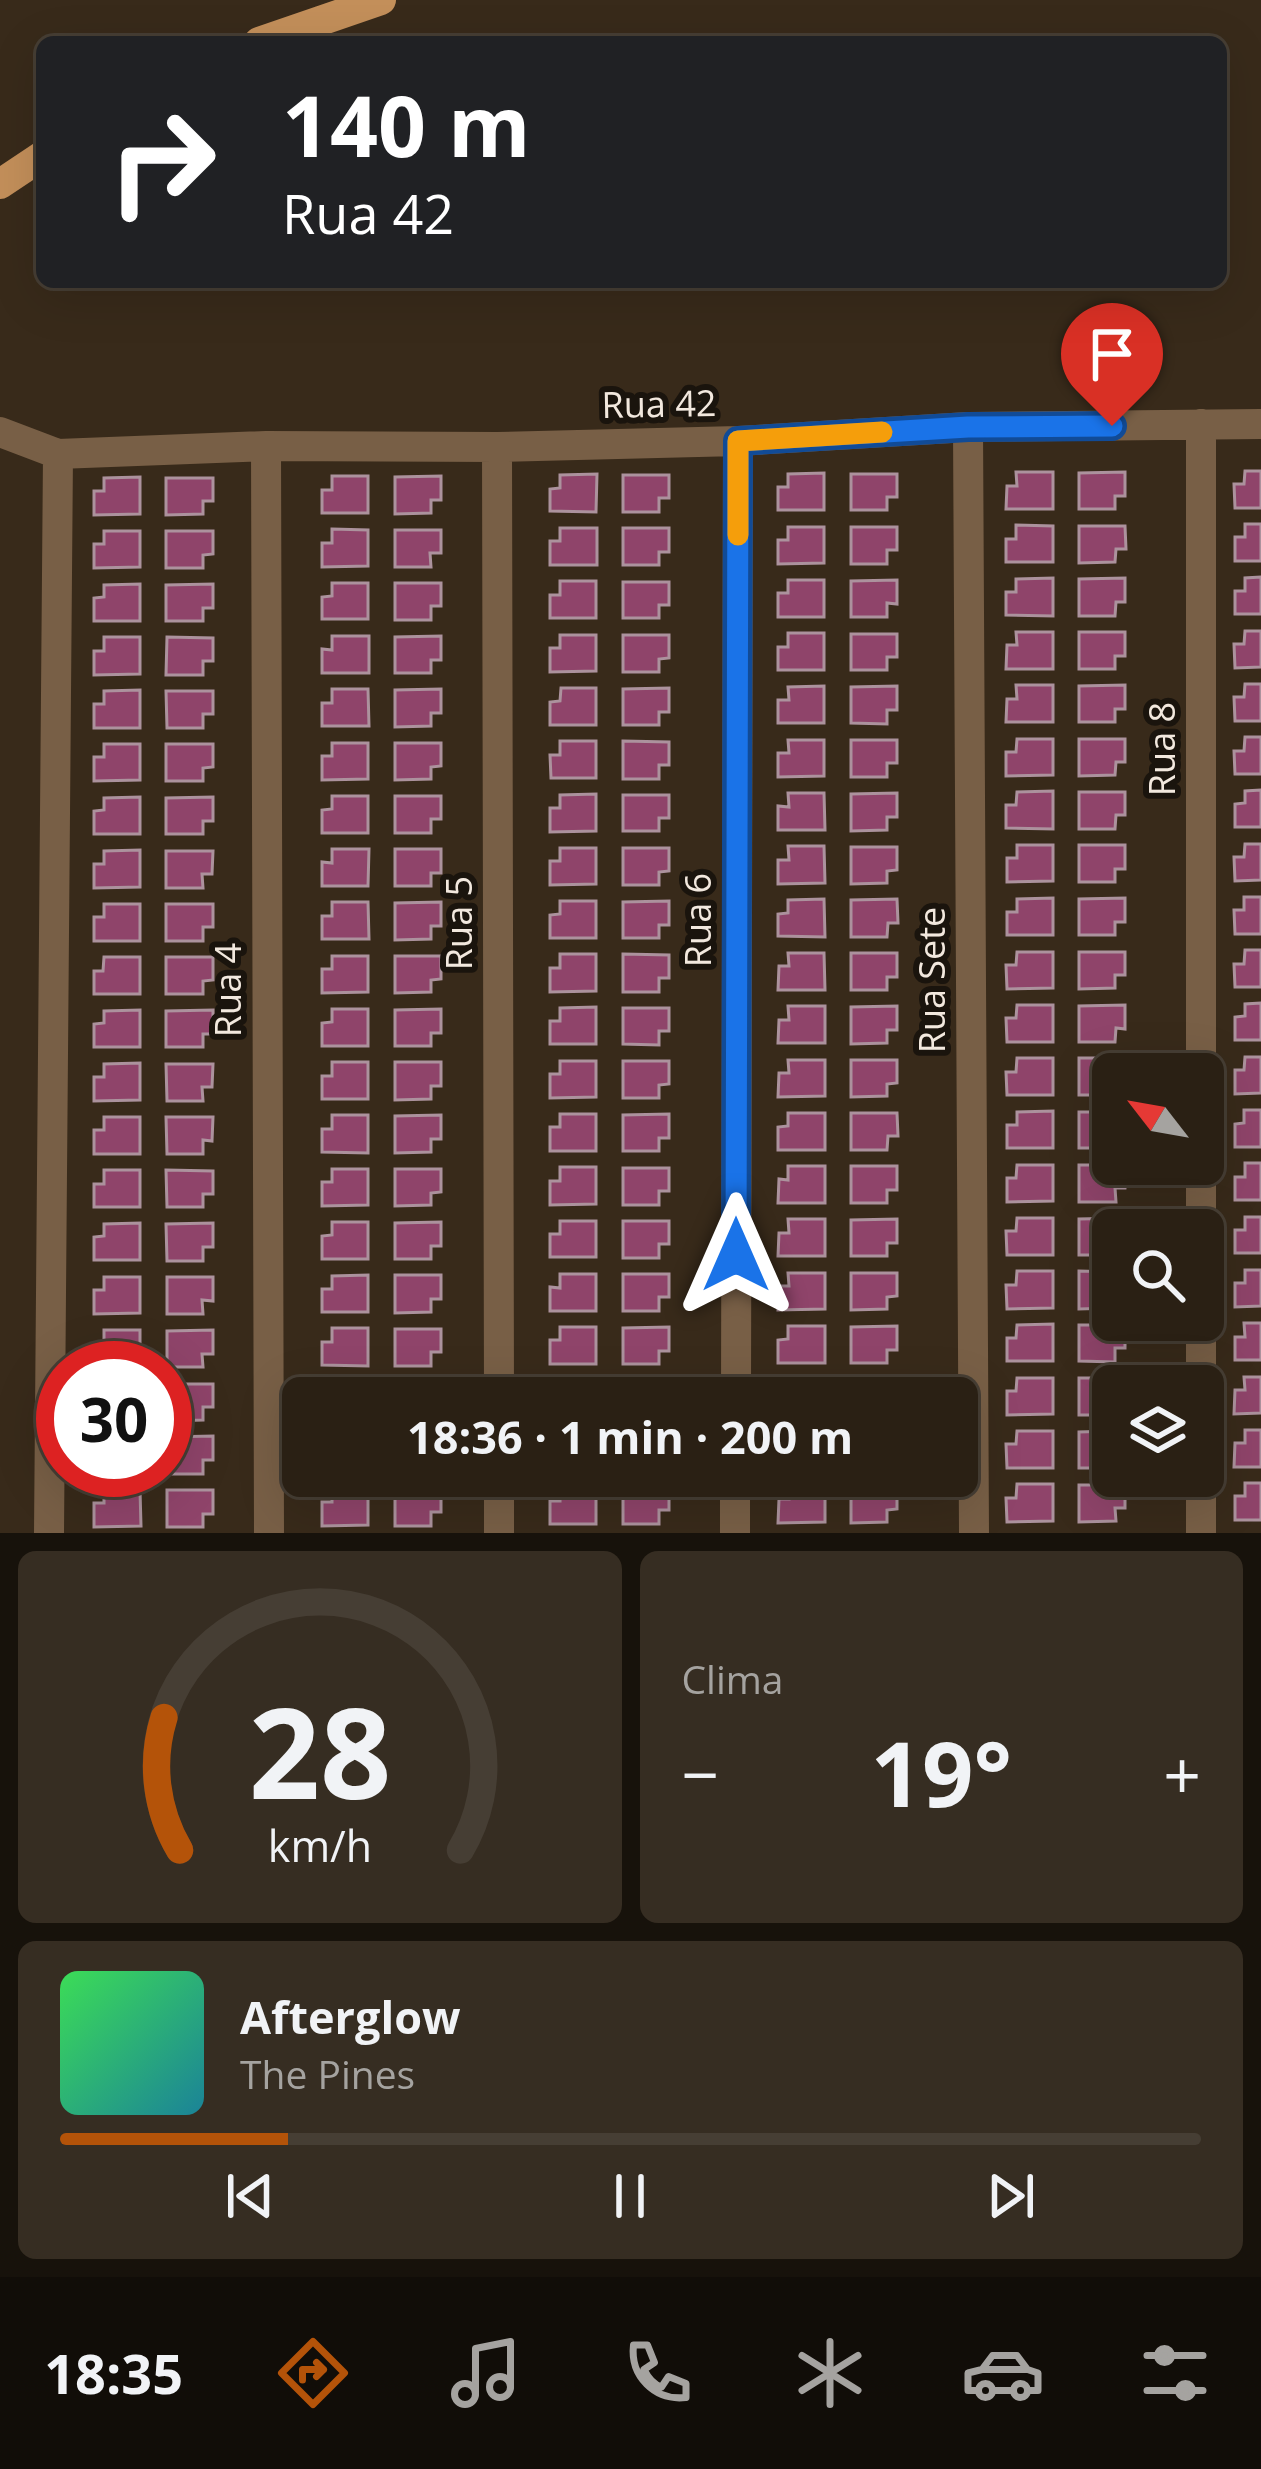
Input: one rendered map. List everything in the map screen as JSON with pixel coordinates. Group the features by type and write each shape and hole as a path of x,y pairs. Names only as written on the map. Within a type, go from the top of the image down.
{"main road":[{"path":"276,36 381,0"},
{"path":"0,184 36,160"}],"street":[{"name":"Rua 8","path":"1201,424 1201,1053"},
{"name":"Rua 42","path":"58,454 266,446 497,448 738,441 968,427 1261,424"},
{"name":"Rua Sete","path":"968,427 974,1533"},
{"path":"0,432 58,454 49,1533"},
{"name":"Rua 6","path":"736,1377 738,441"},
{"name":"Rua 4","path":"266,446 269,1533"},
{"name":"Rua 5","path":"497,448 499,1377"},
{"path":"499,1497 499,1533"},
{"path":"735,1497 735,1533"},
{"path":"1202,1497 1202,1533"}],"building":[{"path":"1245,471 1261,471 1261,508 1235,508 1234,484 1244,484"},
{"path":"1016,472 1053,472 1053,509 1006,509 1007,486 1017,486"},
{"path":"1125,472 1125,496 1115,496 1115,509 1079,509 1079,473"},
{"path":"824,473 824,510 778,510 778,487 788,487 788,474"},
{"path":"597,474 596,512 550,511 550,489 560,488 560,475"},
{"path":"851,474 897,474 897,497 887,497 887,510 851,510"},
{"path":"623,475 669,475 669,498 659,498 659,512 623,512"},
{"path":"332,476 368,476 368,513 322,513 322,490 332,490"},
{"path":"441,476 441,500 431,500 431,513 395,514 395,477"},
{"path":"140,477 140,514 94,515 94,491 104,491 104,478"},
{"path":"166,478 213,478 213,501 203,501 203,514 166,515"},
{"path":"1245,524 1261,524 1261,561 1235,561 1235,537 1245,537"},
{"path":"1016,525 1053,526 1053,562 1006,562 1006,539 1016,539"},
{"path":"1079,526 1125,526 1126,549 1116,549 1115,562 1079,563"},
{"path":"788,527 824,527 824,563 778,564 778,540 788,540"},
{"path":"851,527 897,527 897,550 887,550 887,564 851,564"},
{"path":"560,528 597,528 597,565 550,565 550,541 560,541"},
{"path":"623,528 669,528 669,552 659,552 659,565 623,565"},
{"path":"332,529 368,530 368,566 322,567 322,543 332,543"},
{"path":"395,530 441,530 441,553 430,553 431,567 395,567"},
{"path":"104,531 140,531 140,567 94,568 94,544 104,544"},
{"path":"166,531 213,531 213,554 203,555 203,568 166,568"},
{"path":"1261,577 1261,614 1235,614 1235,591 1245,591 1245,578"},
{"path":"1053,578 1053,616 1006,615 1006,592 1016,592 1016,579"},
{"path":"1125,578 1125,602 1116,602 1115,616 1079,616 1079,579"},
{"path":"788,580 824,580 824,617 778,617 778,593 788,593"},
{"path":"897,580 897,604 887,603 887,617 851,617 851,581"},
{"path":"560,581 596,581 596,618 550,618 550,595 560,595"},
{"path":"623,582 669,582 669,605 659,605 659,618 623,618"},
{"path":"332,583 368,583 368,619 322,619 322,597 332,596"},
{"path":"395,583 441,583 441,606 431,606 431,620 395,620"},
{"path":"140,584 140,621 94,621 94,598 104,597 104,585"},
{"path":"213,584 213,608 203,608 203,621 166,621 166,585"},
{"path":"1245,631 1261,631 1261,667 1235,668 1234,644 1244,644"},
{"path":"1016,632 1053,632 1053,669 1006,669 1007,645 1017,645"},
{"path":"1079,632 1125,632 1125,656 1115,656 1115,669 1079,669"},
{"path":"788,633 824,633 824,670 778,670 778,647 788,647"},
{"path":"851,634 897,634 897,657 887,657 887,670 851,670"},
{"path":"560,635 596,635 596,671 550,672 550,648 560,648"},
{"path":"623,635 669,635 669,658 659,659 659,672 623,672"},
{"path":"332,636 369,636 369,673 322,673 322,649 332,650"},
{"path":"441,636 441,660 431,660 431,673 395,673 395,637"},
{"path":"104,637 140,637 140,674 94,675 94,651 104,651"},
{"path":"167,637 213,638 213,661 203,661 203,675 166,675"},
{"path":"1245,684 1261,684 1261,721 1235,721 1234,697 1244,697"},
{"path":"1016,685 1053,685 1053,722 1006,722 1007,699 1017,699"},
{"path":"1125,685 1125,709 1115,709 1115,722 1079,722 1079,686"},
{"path":"824,686 824,723 778,723 778,700 789,700 788,687"},
{"path":"897,686 897,710 887,710 887,724 851,723 851,687"},
{"path":"561,688 596,688 596,725 550,725 550,702 560,701"},
{"path":"669,688 669,712 659,712 659,725 623,725 623,689"},
{"path":"332,689 368,689 369,726 322,726 322,703 332,703"},
{"path":"441,689 441,713 431,713 431,726 395,727 395,690"},
{"path":"140,690 140,728 94,728 94,704 104,704 104,691"},
{"path":"166,691 213,691 213,714 203,714 203,728 167,728"},
{"path":"1245,737 1261,737 1261,774 1235,774 1234,751 1244,751"},
{"path":"1017,739 1053,739 1053,775 1006,776 1006,752 1016,752"},
{"path":"1079,739 1125,739 1125,762 1116,762 1115,775 1079,776"},
{"path":"788,740 824,740 824,776 778,777 778,753 789,753"},
{"path":"851,740 897,740 897,763 887,763 887,777 851,777"},
{"path":"560,741 596,741 596,778 551,778 550,755 560,755"},
{"path":"623,741 669,742 669,765 659,765 659,779 623,779"},
{"path":"332,743 368,743 368,779 322,780 322,756 332,756"},
{"path":"395,743 441,743 441,766 431,767 431,779 395,780"},
{"path":"104,744 140,744 140,780 94,781 94,757 104,757"},
{"path":"166,744 213,744 213,767 203,768 203,781 166,781"},
{"path":"1261,790 1261,827 1235,827 1235,804 1245,803 1245,791"},
{"path":"1053,791 1053,829 1006,828 1006,805 1016,805 1017,792"},
{"path":"1079,792 1125,792 1125,815 1116,815 1115,829 1079,829"},
{"path":"788,793 824,793 825,830 778,830 778,806 789,807"},
{"path":"897,793 897,817 887,817 887,830 851,831 851,794"},
{"path":"596,794 596,831 550,832 550,808 560,808 560,795"},
{"path":"623,795 669,795 669,818 659,818 659,831 623,831"},
{"path":"332,796 368,796 368,833 322,833 322,810 332,809"},
{"path":"395,796 441,796 441,819 431,819 431,833 395,833"},
{"path":"140,797 140,834 94,834 94,811 104,810 104,798"},
{"path":"213,797 213,821 203,821 203,834 166,834 166,798"},
{"path":"1245,844 1261,844 1261,880 1235,881 1234,857 1244,857"},
{"path":"1017,845 1053,845 1053,881 1007,882 1007,858 1017,858"},
{"path":"1079,845 1125,845 1125,869 1115,869 1115,882 1079,882"},
{"path":"788,846 824,846 825,883 778,884 778,860 789,860"},
{"path":"851,847 897,847 897,870 887,871 887,883 851,884"},
{"path":"560,848 596,848 596,884 550,885 550,861 560,861"},
{"path":"623,848 669,848 669,871 659,872 659,885 623,885"},
{"path":"332,849 369,849 368,886 322,886 322,862 332,863"},
{"path":"395,849 441,849 441,873 431,873 431,886 395,886"},
{"path":"140,850 140,887 94,888 94,864 104,864 104,851"},
{"path":"166,851 213,851 212,874 202,874 203,888 166,888"},
{"path":"1244,897 1261,897 1261,934 1235,934 1234,910 1244,910"},
{"path":"1053,898 1053,935 1007,935 1007,912 1017,912 1017,899"},
{"path":"1125,898 1125,922 1115,922 1115,935 1079,935 1079,899"},
{"path":"824,899 825,937 778,936 778,914 788,913 788,900"},
{"path":"897,899 898,923 888,923 887,937 851,937 851,900"},
{"path":"560,901 596,901 596,938 550,938 550,915 560,914"},
{"path":"669,901 669,925 659,925 659,938 623,938 623,902"},
{"path":"332,902 368,902 369,939 322,939 322,916 332,916"},
{"path":"441,902 441,926 431,926 431,939 395,940 395,903"},
{"path":"104,904 140,904 140,941 94,941 94,917 104,917"},
{"path":"166,904 213,904 213,927 203,927 203,941 166,941"},
{"path":"1245,950 1261,950 1261,987 1235,987 1234,964 1244,964"},
{"path":"1017,952 1053,952 1053,988 1007,989 1006,965 1016,965"},
{"path":"1079,952 1125,952 1125,975 1115,975 1115,988 1079,989"},
{"path":"788,953 824,953 825,990 778,990 779,966 789,966"},
{"path":"851,953 897,953 897,977 887,977 887,990 851,990"},
{"path":"560,954 596,954 596,991 550,992 550,968 560,968"},
{"path":"623,954 669,955 669,978 659,978 659,992 623,992"},
{"path":"332,956 368,956 368,992 322,993 322,969 332,969"},
{"path":"395,956 441,956 441,979 431,980 431,992 395,993"},
{"path":"104,957 140,957 140,994 94,994 94,971 103,971"},
{"path":"166,957 213,957 213,980 203,981 203,994 166,994"},
{"path":"1261,1003 1261,1040 1235,1040 1235,1017 1245,1016 1245,1004"},
{"path":"1017,1005 1053,1005 1053,1042 1007,1042 1006,1018 1016,1018"},
{"path":"1125,1005 1125,1029 1116,1028 1115,1042 1079,1042 1079,1006"},
{"path":"788,1006 825,1006 825,1043 778,1043 779,1020 789,1020"},
{"path":"897,1006 897,1030 887,1030 887,1043 851,1044 851,1007"},
{"path":"596,1007 596,1044 550,1044 550,1021 560,1021 560,1008"},
{"path":"623,1008 669,1008 669,1031 659,1031 659,1045 623,1044"},
{"path":"332,1009 368,1009 368,1046 322,1046 322,1023 332,1022"},
{"path":"441,1009 441,1033 431,1033 431,1046 395,1046 395,1010"},
{"path":"140,1010 140,1047 94,1047 94,1024 104,1023 104,1011"},
{"path":"213,1010 213,1034 203,1034 203,1047 166,1047 166,1011"},
{"path":"1245,1057 1261,1057 1261,1093 1235,1094 1235,1070 1244,1070"},
{"path":"1017,1058 1053,1058 1053,1095 1007,1095 1006,1072 1016,1072"},
{"path":"1079,1058 1092,1058 1092,1095 1079,1095"},
{"path":"788,1060 825,1060 825,1096 778,1097 779,1073 789,1073"},
{"path":"851,1060 897,1060 897,1083 887,1084 887,1096 851,1097"},
{"path":"560,1061 596,1061 596,1097 550,1098 550,1074 560,1074"},
{"path":"623,1061 669,1061 669,1084 659,1085 659,1098 623,1098"},
{"path":"332,1062 368,1062 368,1099 322,1099 322,1076 332,1076"},
{"path":"395,1062 441,1062 441,1086 431,1086 431,1099 395,1100"},
{"path":"140,1063 140,1100 94,1101 94,1077 104,1077 104,1064"},
{"path":"166,1064 213,1064 212,1087 202,1087 203,1101 167,1101"},
{"path":"1244,1110 1261,1110 1261,1147 1235,1147 1235,1124 1244,1123"},
{"path":"1053,1111 1053,1148 1007,1148 1007,1125 1017,1125 1017,1112"},
{"path":"1079,1112 1092,1112 1092,1148 1079,1148"},
{"path":"788,1113 825,1113 825,1150 778,1150 778,1127 788,1126"},
{"path":"851,1113 897,1113 898,1136 888,1136 887,1150 851,1150"},
{"path":"560,1114 596,1114 596,1151 550,1151 550,1127 560,1127"},
{"path":"669,1114 669,1138 659,1138 659,1151 623,1151 623,1115"},
{"path":"332,1115 368,1115 368,1153 322,1152 322,1129 332,1129"},
{"path":"441,1115 441,1139 431,1139 431,1152 395,1153 395,1116"},
{"path":"104,1117 140,1117 140,1154 94,1154 94,1130 104,1130"},
{"path":"166,1117 213,1117 212,1141 203,1140 203,1154 167,1154"},
{"path":"1245,1163 1261,1163 1261,1200 1235,1200 1235,1177 1245,1177"},
{"path":"1017,1165 1053,1165 1053,1201 1007,1202 1007,1178 1016,1178"},
{"path":"1079,1165 1092,1165 1092,1185 1125,1185 1115,1188 1116,1202 1079,1202"},
{"path":"788,1166 825,1166 825,1203 778,1203 779,1179 788,1180"},
{"path":"851,1166 897,1166 897,1190 887,1190 887,1203 851,1203"},
{"path":"560,1167 596,1167 596,1204 550,1205 550,1181 560,1181"},
{"path":"623,1168 669,1168 669,1191 659,1191 659,1205 623,1205"},
{"path":"332,1169 368,1169 368,1205 322,1206 322,1182 332,1182"},
{"path":"395,1169 441,1169 441,1192 431,1193 431,1205 395,1206"},
{"path":"104,1170 140,1170 140,1207 94,1207 94,1184 104,1184"},
{"path":"166,1170 213,1171 213,1194 203,1194 203,1207 167,1207"},
{"path":"1245,1217 1261,1217 1261,1253 1235,1253 1235,1230 1245,1230"},
{"path":"1017,1218 1053,1218 1053,1255 1007,1255 1006,1231 1016,1231"},
{"path":"788,1219 825,1219 825,1256 778,1256 779,1233 789,1233"},
{"path":"897,1219 897,1243 887,1243 887,1256 851,1256 851,1220"},
{"path":"1079,1219 1092,1219 1092,1255 1079,1255"},
{"path":"560,1221 596,1221 596,1257 550,1257 550,1234 560,1234"},
{"path":"623,1221 669,1221 669,1244 659,1244 659,1258 623,1258"},
{"path":"332,1222 368,1222 368,1259 322,1259 322,1236 332,1235"},
{"path":"441,1222 441,1246 431,1246 431,1259 395,1259 395,1223"},
{"path":"140,1223 140,1260 94,1260 94,1237 104,1236 104,1224"},
{"path":"213,1223 213,1247 203,1247 203,1261 167,1261 166,1224"},
{"path":"1245,1270 1261,1270 1261,1306 1235,1307 1235,1283 1245,1283"},
{"path":"1017,1271 1053,1271 1053,1308 1007,1309 1006,1285 1016,1285"},
{"path":"1079,1271 1092,1271 1092,1309 1079,1309"},
{"path":"788,1273 825,1273 825,1309 778,1310 779,1286 789,1286"},
{"path":"851,1273 897,1273 897,1296 887,1297 887,1309 851,1310"},
{"path":"560,1274 596,1274 596,1311 550,1311 550,1287 560,1288"},
{"path":"623,1274 669,1274 669,1297 659,1297 659,1311 623,1311"},
{"path":"368,1275 368,1312 322,1312 322,1289 332,1289 332,1276"},
{"path":"395,1275 441,1275 441,1299 431,1299 431,1312 395,1313"},
{"path":"104,1277 140,1277 140,1313 94,1314 94,1290 104,1290"},
{"path":"167,1277 213,1277 213,1301 202,1300 203,1314 167,1314"},
{"path":"1244,1323 1261,1323 1261,1360 1235,1360 1235,1337 1245,1337"},
{"path":"1053,1324 1053,1361 1007,1361 1007,1338 1016,1338 1017,1325"},
{"path":"1079,1325 1092,1325 1092,1341 1125,1341 1125,1348 1115,1348 1115,1362 1079,1361"},
{"path":"788,1326 825,1326 825,1363 778,1363 778,1340 788,1339"},
{"path":"897,1326 897,1350 887,1350 887,1363 851,1363 851,1327"},
{"path":"560,1327 596,1327 596,1364 550,1364 550,1340 560,1340"},
{"path":"669,1327 669,1351 659,1351 659,1364 623,1364 623,1328"},
{"path":"332,1328 368,1328 368,1366 322,1365 322,1342 332,1342"},
{"path":"395,1329 441,1329 441,1352 431,1352 431,1366 395,1366"},
{"path":"104,1330 140,1330 140,1341 104,1341"},
{"path":"213,1330 213,1354 202,1354 203,1367 192,1367 192,1341 167,1341 167,1331"},
{"path":"1244,1377 1261,1377 1261,1413 1234,1414 1235,1390 1245,1390"},
{"path":"1017,1378 1053,1378 1053,1414 1007,1415 1007,1391 1016,1391"},
{"path":"1079,1378 1092,1378 1092,1415 1079,1415"},
{"path":"192,1384 213,1384 213,1407 203,1407 203,1420 192,1420"},
{"path":"1245,1430 1261,1430 1261,1467 1234,1467 1235,1443 1245,1443"},
{"path":"1017,1431 1053,1431 1053,1468 1007,1468 1006,1444 1016,1444"},
{"path":"1079,1432 1092,1432 1092,1468 1079,1468"},
{"path":"192,1436 213,1436 213,1460 203,1460 203,1474 192,1474"},
{"path":"1245,1483 1261,1483 1261,1520 1235,1520 1235,1496 1245,1496"},
{"path":"1017,1484 1053,1484 1053,1521 1007,1522 1006,1498 1016,1498"},
{"path":"1079,1485 1092,1485 1092,1497 1125,1497 1125,1508 1115,1508 1116,1521 1079,1522"},
{"path":"192,1490 213,1490 213,1514 203,1514 203,1527 167,1527 167,1497 192,1497"},
{"path":"104,1497 140,1497 141,1526 94,1527 94,1503 104,1503"},
{"path":"332,1497 368,1497 368,1525 322,1526 322,1502 332,1502"},
{"path":"395,1497 441,1497 441,1512 431,1512 431,1526 395,1526"},
{"path":"560,1497 596,1497 596,1524 550,1524 550,1501 560,1501"},
{"path":"623,1497 669,1497 669,1510 659,1510 659,1524 623,1524"},
{"path":"825,1497 825,1522 778,1523 779,1499"},
{"path":"851,1497 897,1497 897,1509 887,1510 887,1522 851,1523"}],"slow traffic":[{"path":"738,535 738,441 882,432"}],"route":[{"path":"736,1255 738,441 968,427 1112,426"}]}
